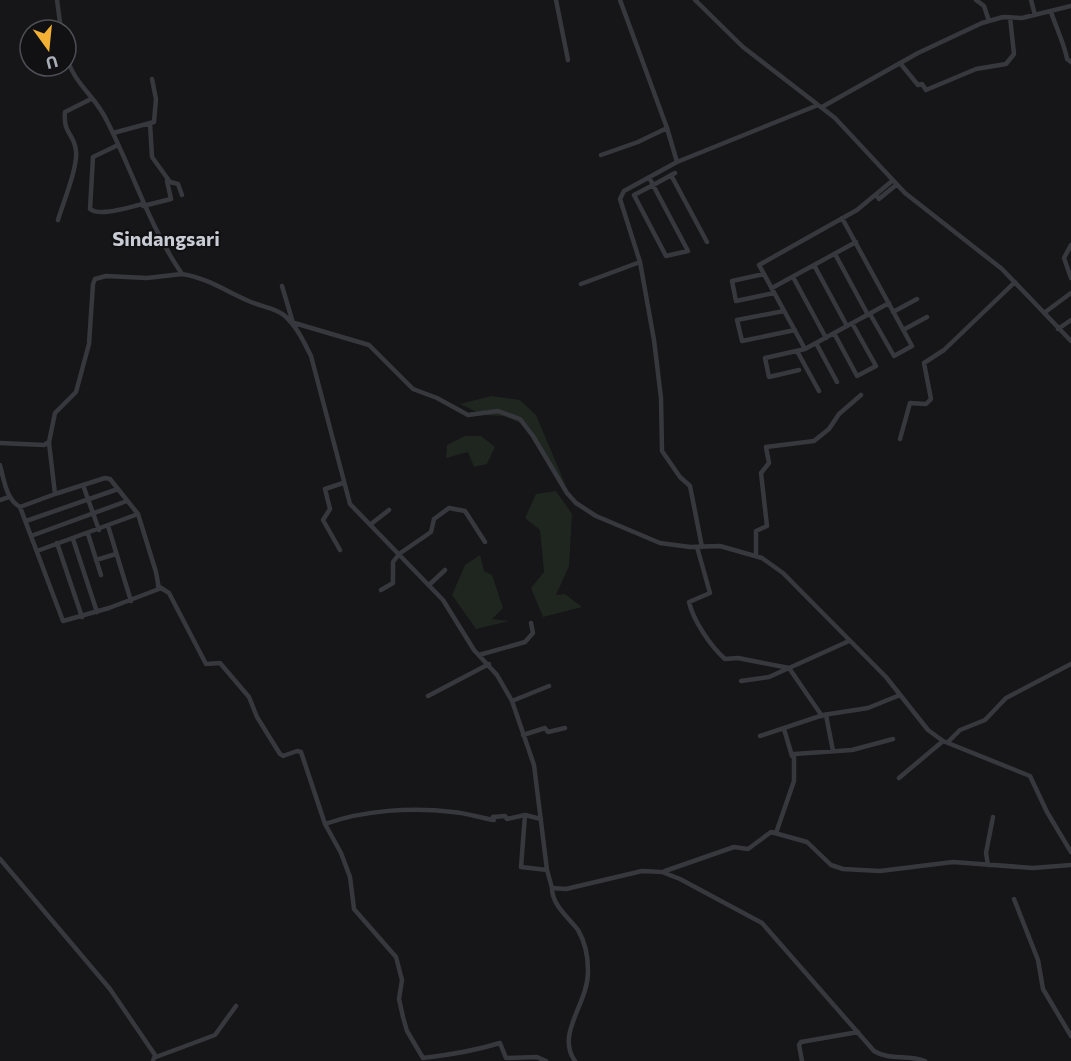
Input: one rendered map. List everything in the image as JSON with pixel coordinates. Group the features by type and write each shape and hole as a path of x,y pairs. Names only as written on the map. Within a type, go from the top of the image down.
{"street":[{"path":"57,0 59,18"},
{"path":"556,0 568,60"},
{"path":"620,0 667,128 677,162"},
{"path":"695,0 742,47 820,106 852,134 896,185 1015,282 1071,341"},
{"path":"976,0 984,6 989,21"},
{"path":"1031,0 1035,15"},
{"path":"833,751 824,715 789,668 738,658 725,659 703,629 696,625 689,602 710,593 699,547 690,486 680,477 662,451 658,371 640,262 620,199 624,191 677,162 820,106 900,63 989,21 1035,15 1071,6"},
{"path":"1051,12 1060,43 1065,49 1067,59 1071,62"},
{"path":"900,63 918,85 922,84 926,90 976,69 1006,64 1014,54 1010,17"},
{"path":"75,78 102,111 143,205 168,253 182,274"},
{"path":"113,133 154,122 156,100 152,79"},
{"path":"58,220 76,154 73,140 64,127 65,111 91,99"},
{"path":"150,123 152,156 170,182 177,183 182,195"},
{"path":"601,155 650,137 667,128"},
{"path":"118,145 93,157 90,209 93,212 112,211 171,199 165,176"},
{"path":"649,177 653,185 688,251 666,256 634,195 653,185 673,174 706,242"},
{"path":"805,349 759,264 857,210 892,181"},
{"path":"876,195 879,199 896,185"},
{"path":"835,254 894,356 912,346 842,218"},
{"path":"764,274 732,280 736,301 773,290 856,242"},
{"path":"1071,245 1064,258 1071,278"},
{"path":"581,284 640,262"},
{"path":"814,265 876,366 857,376 834,333"},
{"path":"55,494 48,443 56,413 76,392 89,344 95,279 182,274 201,277 252,303 276,310 292,323 369,345 413,389 437,398 468,415 487,411 515,415 525,424 553,472 576,503 596,516 660,543 699,547 720,546 756,556 783,573 900,695 921,723 946,741 1030,776 1047,812 1071,852"},
{"path":"792,277 826,338"},
{"path":"900,439 910,403 929,402 924,363 944,350 1015,282"},
{"path":"282,286 292,323 311,356 350,504 443,600 479,656 489,664 512,701 534,765 547,870 552,888 557,904 581,936 587,954 586,994 568,1036 568,1049 575,1061"},
{"path":"1044,313 1071,293"},
{"path":"893,312 917,299"},
{"path":"799,370 769,376 765,358 805,349 889,303"},
{"path":"784,311 737,320 742,341 795,330"},
{"path":"903,330 927,317"},
{"path":"1058,329 1071,320"},
{"path":"816,343 837,382"},
{"path":"797,351 819,391"},
{"path":"756,556 756,531 767,526 760,473 769,463 766,447 814,441 829,429 839,414 861,394"},
{"path":"0,443 44,445 48,443"},
{"path":"0,465 9,497 20,507 62,619 66,622 156,591 158,586 138,514 107,477 20,507"},
{"path":"340,550 323,520 330,509 325,489 343,483"},
{"path":"83,485 90,498 99,530"},
{"path":"26,521 118,489"},
{"path":"0,500 9,497"},
{"path":"31,536 127,501"},
{"path":"381,591 393,583 393,562 399,554 431,532 434,519 449,508 465,511 485,542"},
{"path":"371,524 389,510"},
{"path":"37,551 138,514"},
{"path":"108,526 131,601"},
{"path":"88,534 101,575"},
{"path":"73,539 97,612"},
{"path":"57,543 82,617"},
{"path":"96,560 116,554"},
{"path":"429,585 445,570"},
{"path":"158,586 169,593 206,664 220,663 249,697 257,717 280,754 301,752 325,824 341,853 350,877 354,909 396,957 402,985 399,999 403,1017 407,1031 423,1058 441,1054 451,1056 500,1043 506,1058 537,1057 546,1061"},
{"path":"479,656 527,641 533,633 531,623"},
{"path":"741,681 769,677 849,641"},
{"path":"428,696 489,664"},
{"path":"899,778 962,729 985,720 1006,698 1071,664"},
{"path":"512,701 549,686"},
{"path":"760,736 824,715 865,709 900,695"},
{"path":"523,735 545,728 548,732 565,728"},
{"path":"776,833 794,781 792,756 784,729"},
{"path":"792,756 796,753 857,749 893,740"},
{"path":"325,824 355,815 399,812 455,812 494,820 493,817 505,816 507,819 525,815 541,819"},
{"path":"525,815 521,867 547,870"},
{"path":"988,865 986,853 993,817"},
{"path":"552,888 576,887 636,872 662,872 733,848 748,849 766,834 776,833 807,842 831,865 843,869 880,871 953,862 1034,868 1071,865"},
{"path":"0,859 110,989 156,1057 215,1035 236,1006"},
{"path":"662,872 762,923 871,1048 881,1055 911,1057 925,1061"},
{"path":"1014,899 1038,960 1042,987 1071,1036"},
{"path":"397,980 400,971"},
{"path":"802,1061 799,1045 801,1042 858,1032"},
{"path":"153,1061 154,1054"}],"shaded area":[{"path":"491,396 520,400 536,415 566,486 523,424 503,416 483,415 460,404"},
{"path":"465,436 481,436 495,447 487,464 474,467 468,452 446,458 447,445"},
{"path":"556,491 572,514 569,566 556,595 565,594 582,607 543,617 531,588 544,572 540,530 525,518 536,494"},
{"path":"480,555 484,571 492,575 503,608 492,619 509,621 476,629 452,595 465,565"}],"district":[{"name":"Sindangsari","path":"166,238"}]}
